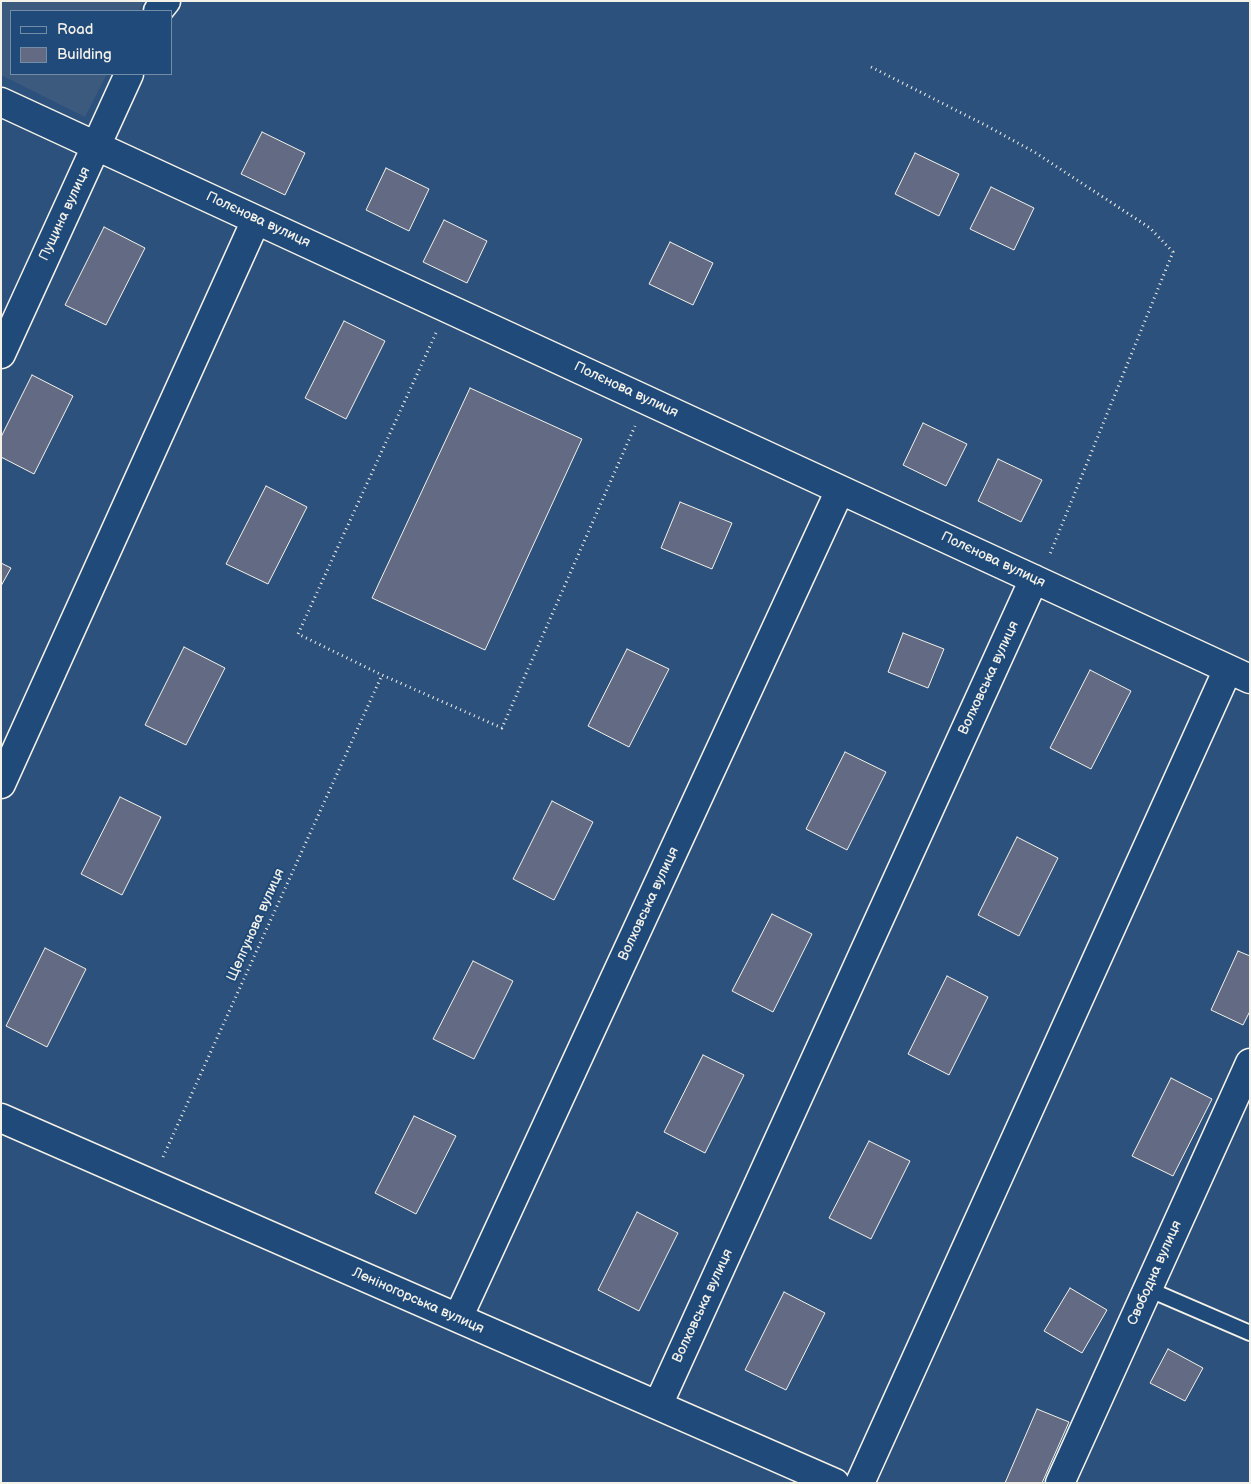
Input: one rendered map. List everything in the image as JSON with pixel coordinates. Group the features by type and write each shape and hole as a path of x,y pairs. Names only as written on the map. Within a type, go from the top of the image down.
{"street":[{"name":"Пущина вулиця","path":"1,354 129,75"},
{"name":"Полєнова вулиця","path":"1,102 1239,674"},
{"path":"1,784 256,220"},
{"name":"Волховська вулиця","path":"458,1318 840,490"},
{"name":"Волховська вулиця","path":"658,1405 1036,580"},
{"path":"860,1483 1239,674"},
{"name":"Свободна вулиця","path":"1060,1483 1250,1064"},
{"name":"Леніногорська вулиця","path":"1,1118 835,1483"}],"lane":[{"path":"1148,1289 1250,1333"}],"path":[{"path":"871,67 1036,153 1150,228 1173,252 1036,580"},
{"path":"447,308 298,634 382,675 502,728 646,400"},
{"name":"Щелгунова вулиця","path":"150,1184 382,675"}],"shaded area":[{"path":"1,1 144,1 140,10 10,10 10,75 106,75 85,117 1,75"}],"building":[{"path":"262,132 305,153 285,195 241,174"},
{"path":"915,153 959,174 939,216 895,194"},
{"path":"386,168 429,189 409,231 366,210"},
{"path":"991,187 1034,208 1014,250 970,229"},
{"path":"444,220 487,241 467,283 423,262"},
{"path":"104,227 145,248 106,325 65,305"},
{"path":"670,242 713,263 693,305 649,284"},
{"path":"344,321 385,341 346,419 305,398"},
{"path":"32,375 73,396 34,474 1,457 1,437"},
{"path":"470,388 582,439 485,650 372,598"},
{"path":"923,423 967,444 946,486 903,465"},
{"path":"998,459 1042,480 1021,522 978,501"},
{"path":"266,486 307,507 268,584 226,564"},
{"path":"680,502 732,523 712,569 661,548"},
{"path":"1,563 11,568 1,586"},
{"path":"903,633 944,649 928,688 888,672"},
{"path":"184,647 225,668 186,745 145,725"},
{"path":"627,649 669,669 629,747 588,726"},
{"path":"1090,670 1131,691 1091,769 1050,748"},
{"path":"845,752 886,772 847,850 806,829"},
{"path":"120,797 161,817 122,895 81,874"},
{"path":"552,801 593,822 554,900 513,879"},
{"path":"1017,837 1058,858 1019,936 978,915"},
{"path":"772,914 812,934 773,1012 732,991"},
{"path":"45,948 86,969 47,1047 6,1026"},
{"path":"1238,951 1250,956 1250,1011 1243,1025 1211,1010"},
{"path":"473,961 513,981 474,1059 433,1039"},
{"path":"947,976 988,997 949,1075 908,1054"},
{"path":"703,1055 744,1075 705,1153 664,1132"},
{"path":"1171,1078 1212,1099 1173,1176 1132,1156"},
{"path":"414,1116 456,1136 416,1214 375,1193"},
{"path":"869,1141 910,1161 871,1239 829,1218"},
{"path":"637,1212 678,1233 639,1311 598,1290"},
{"path":"1070,1288 1107,1310 1082,1353 1044,1331"},
{"path":"784,1292 825,1313 786,1390 745,1370"},
{"path":"1168,1349 1203,1368 1185,1401 1150,1383"},
{"path":"1037,1409 1069,1422 1042,1483 1005,1483"}]}
